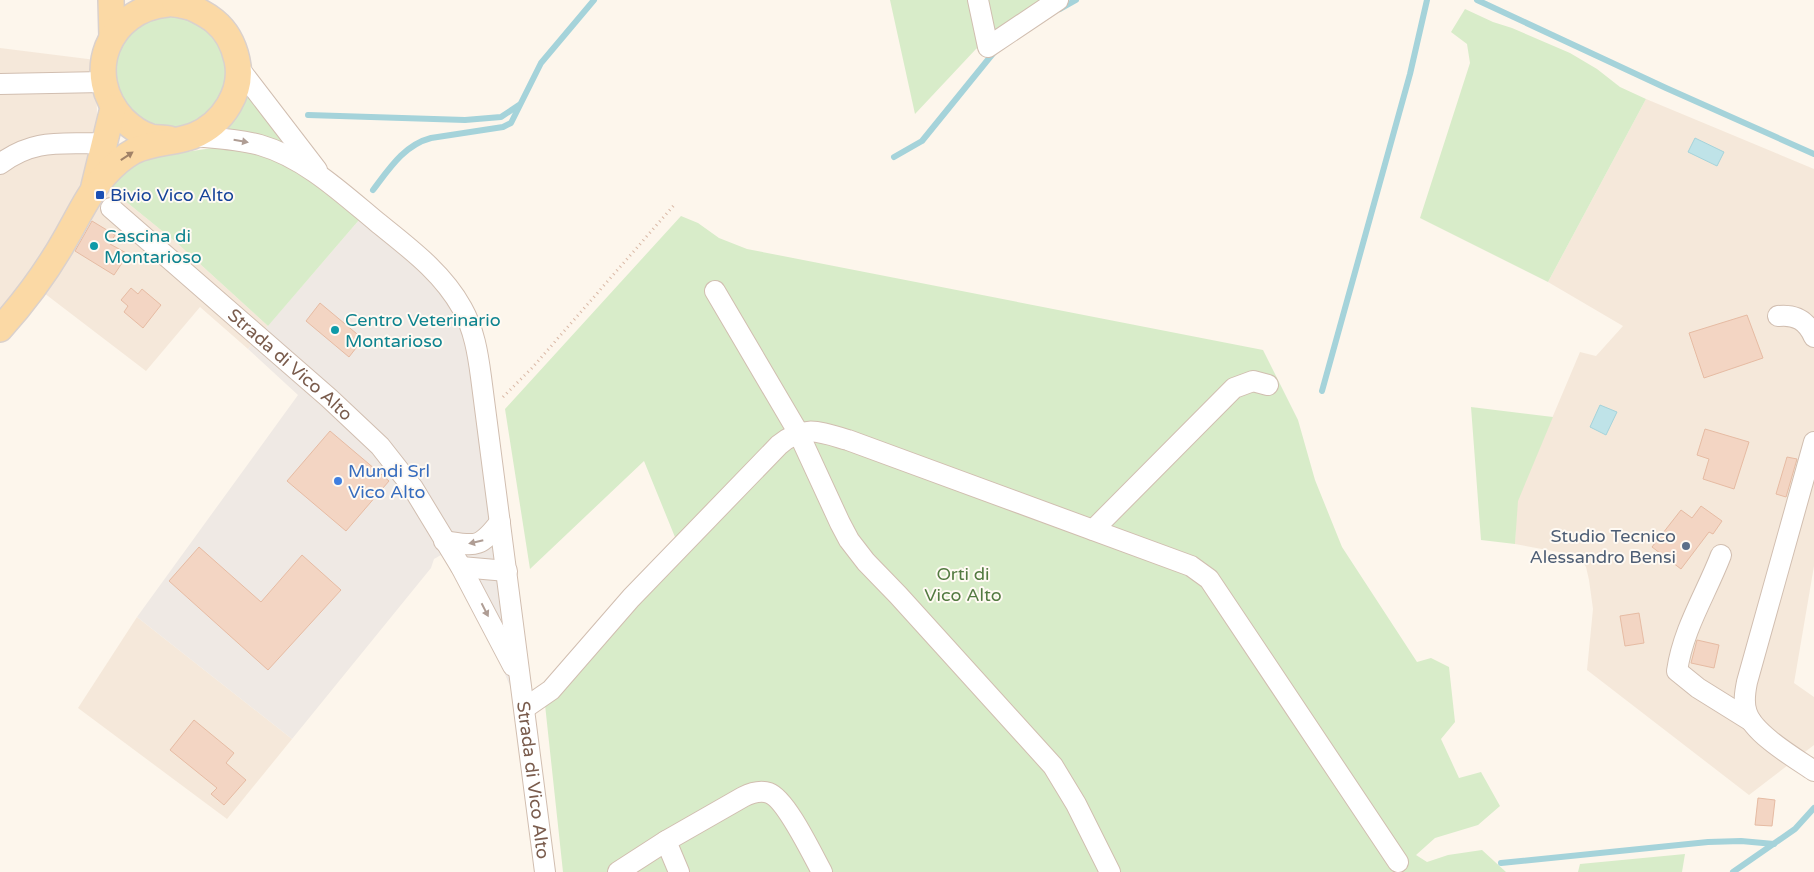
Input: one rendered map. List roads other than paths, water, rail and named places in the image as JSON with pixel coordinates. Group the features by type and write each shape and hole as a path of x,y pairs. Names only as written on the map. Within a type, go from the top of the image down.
{"main road":[{"path":"111,0 112,37"},
{"path":"0,329 24,301 48,267 92,190 115,165 135,151 184,137 212,125 227,109 236,89 238,67 234,48 224,30 210,16 183,4 169,4 146,8 127,19 112,37 102,66 103,82 107,96 113,108 130,126 151,137 184,137"},
{"path":"92,190 113,108"}],"street":[{"path":"978,0 988,47 1058,0"},
{"name":"Strada di Vico Alto","path":"238,67 323,177"},
{"path":"0,84 103,82"},
{"name":"Strada di Vico Alto","path":"184,137 229,139 261,145 323,177 414,252 438,275 463,309 474,338 486,413 545,872"},
{"path":"0,164 24,149 43,144 105,143"},
{"name":"Strada di Vico Alto","path":"111,208 367,432 395,463 413,488 461,567 506,651 521,686"},
{"path":"715,291 798,432 849,540 870,566 1053,766 1076,804 1110,872"},
{"path":"1778,316 1786,315 1802,320 1814,337"},
{"path":"1093,530 1234,388 1253,381 1268,385"},
{"path":"525,708 551,690 630,598 779,445 798,432 818,432 848,440 1190,566 1209,578 1398,862"},
{"path":"1750,721 1744,703 1747,682 1814,442"},
{"path":"444,541 465,544 481,543 488,538 500,522"},
{"path":"1721,555 1688,626 1679,656 1677,671 1698,688 1750,721 1772,741 1814,771"},
{"path":"461,567 507,571"},
{"path":"618,872 666,841 743,797 751,793 763,792 769,793 781,801 822,872"},
{"path":"666,841 680,872"}],"water":[{"path":"1695,138 1724,152 1717,166 1688,152"},
{"path":"1600,405 1617,412 1606,435 1590,427"}],"waterway":[{"path":"373,190 398,159 421,141 503,127 511,123 541,63 594,0"},
{"path":"1060,9 1076,0"},
{"path":"1322,391 1410,74 1427,0"},
{"path":"1477,0 1814,154"},
{"path":"894,157 922,141 995,51"},
{"path":"308,115 465,120 501,117 519,105"},
{"path":"1733,872 1795,829 1814,808"},
{"path":"1501,863 1708,842 1741,841 1774,844"}],"place":[{"name":"Bivio Vico Alto","path":"100,195"},
{"name":"Cascina di Montarioso","path":"94,246"},
{"name":"Centro Veterinario Montarioso","path":"335,330"},
{"name":"Mundi Srl Vico Alto","path":"338,481"},
{"name":"Studio Tecnico Alessandro Bensi","path":"1686,546"}],"park label":[{"name":"Orti di Vico Alto","path":"963,584"}]}
